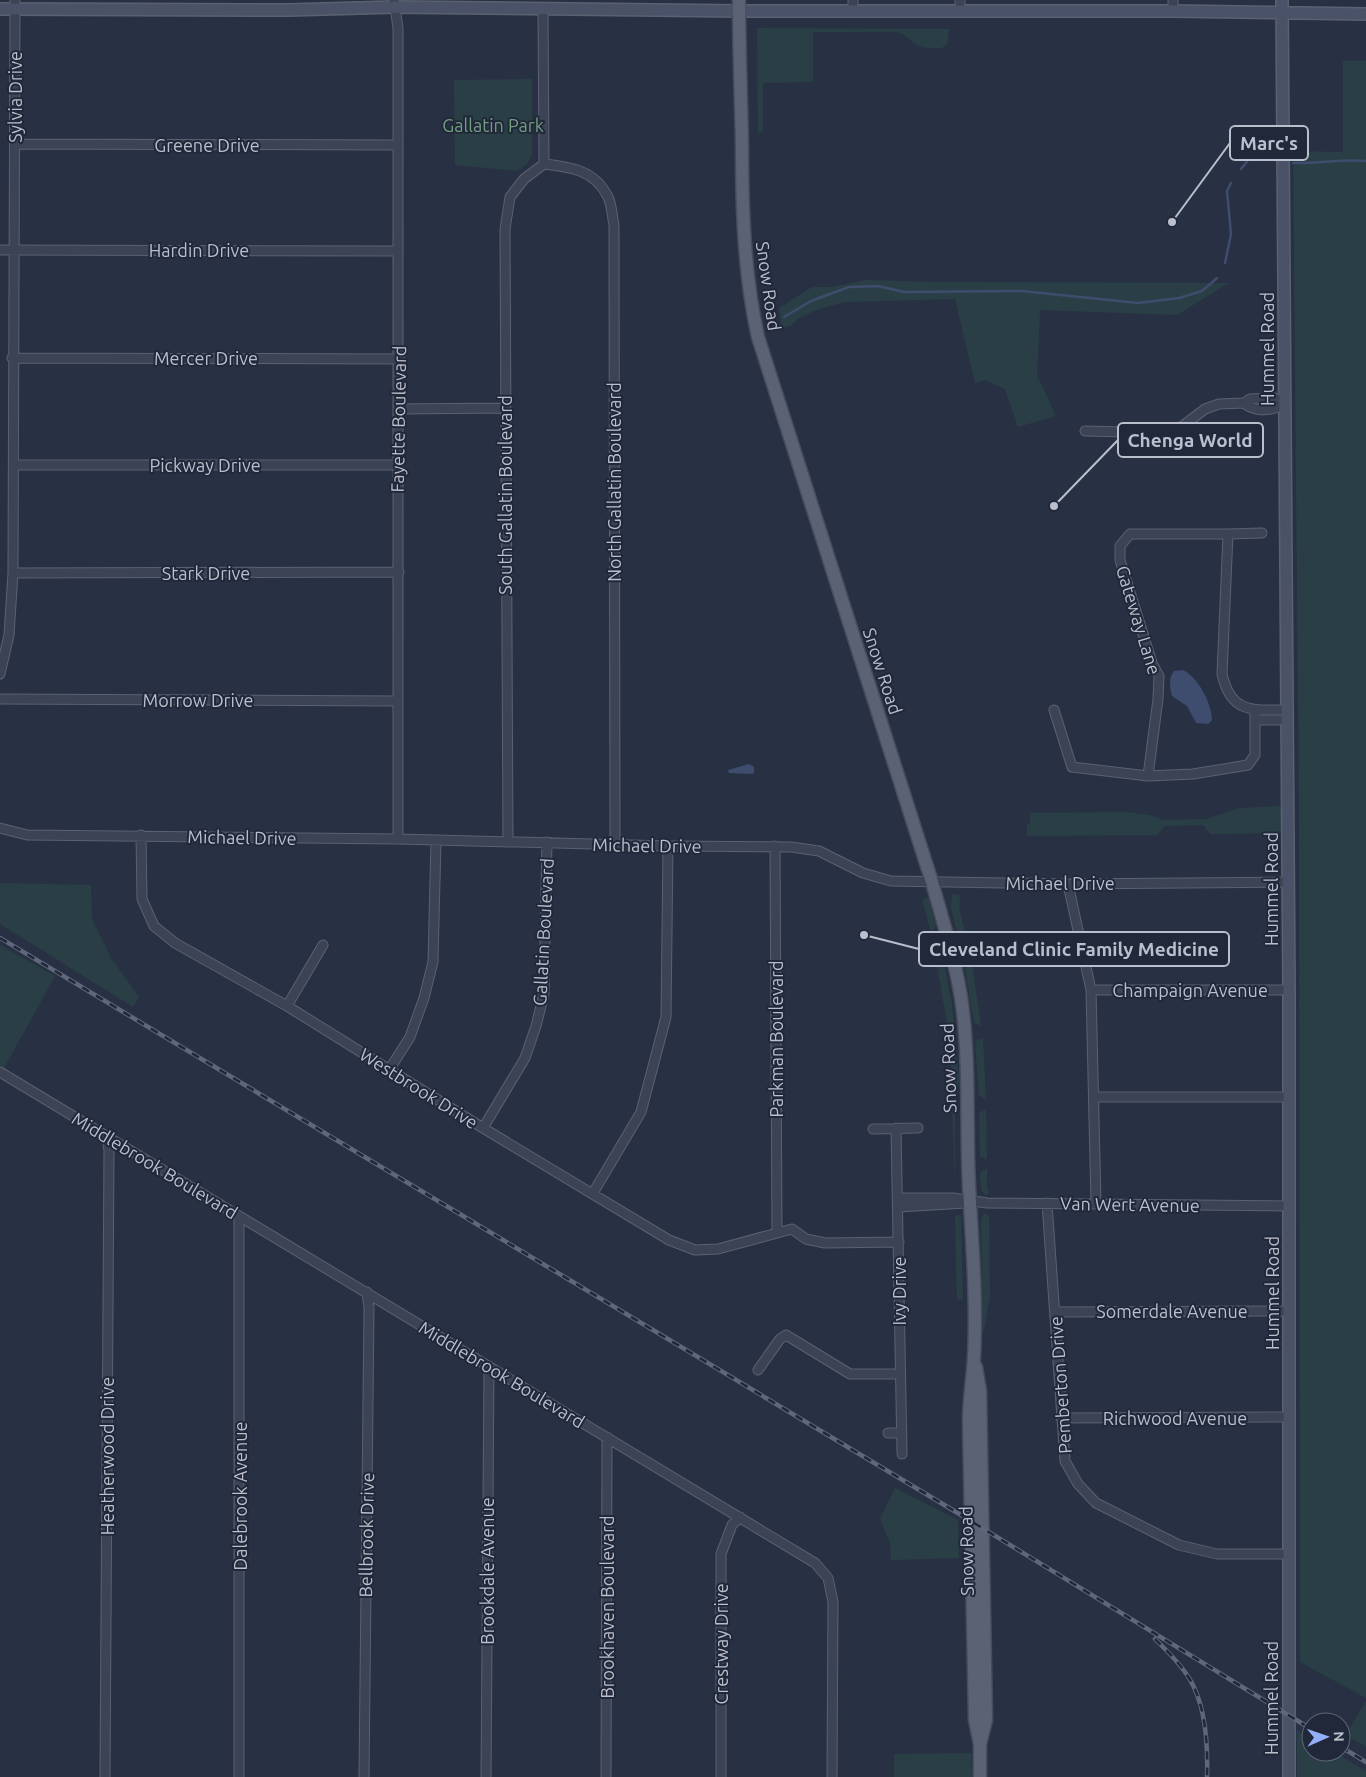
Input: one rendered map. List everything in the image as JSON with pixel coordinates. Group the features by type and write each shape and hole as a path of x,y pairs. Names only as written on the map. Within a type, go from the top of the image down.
{"main road":[{"name":"Snow Road","path":"739,6 742,208 746,271 753,315 758,337 932,882 956,969 962,1004 968,1081 974,1357 969,1391 970,1509 975,1720 980,1744 980,1777"}],"street":[{"name":"Hummel Road","path":"1282,0 1286,715 1289,882 1289,1777"},
{"name":"Fayette Boulevard","path":"394,3 398,28 400,359 397,465 399,572 397,701 398,839"},
{"path":"0,9 15,4 501,4 543,9 596,5 1173,5 1282,14 1366,14"},
{"name":"Sylvia Drive","path":"0,674 9,635 14,573 12,358 15,4"},
{"path":"543,9 544,164"},
{"name":"Greene Drive","path":"15,144 398,146"},
{"name":"South Gallatin Boulevard","path":"508,842 504,408 506,220 510,196 524,179 544,164"},
{"name":"North Gallatin Boulevard","path":"544,164 570,167 591,175 609,197 614,225 615,844"},
{"name":"Hardin Drive","path":"0,250 398,251"},
{"name":"Mercer Drive","path":"12,358 400,359"},
{"path":"1085,431 1168,433 1180,428 1204,409 1226,403 1244,403 1250,408 1258,409 1275,409 1285,404"},
{"path":"399,409 504,408"},
{"name":"Pickway Drive","path":"14,465 397,465"},
{"name":"Gateway Lane","path":"1148,776 1158,700 1159,676 1152,663 1128,588 1120,560 1120,546 1130,534 1262,533"},
{"path":"1228,534 1222,674 1225,688 1237,704 1255,710 1286,715"},
{"name":"Stark Drive","path":"14,573 399,572"},
{"name":"Morrow Drive","path":"0,698 397,701"},
{"path":"1054,710 1072,767 1148,776 1193,774 1248,765 1255,755 1255,710"},
{"path":"1255,720 1286,715"},
{"name":"Michael Drive","path":"0,828 27,835 140,835 668,846 775,846 819,851 863,873 892,881 1068,884 1289,882"},
{"name":"Westbrook Drive","path":"140,835 142,899 154,926 175,943 287,1006 483,1128 669,1240 695,1250 718,1249 777,1232"},
{"path":"389,1070 410,1037 424,998 433,962 436,840"},
{"name":"Gallatin Boulevard","path":"483,1128 525,1058 544,994 547,842"},
{"path":"593,1193 642,1112 666,1018 668,846"},
{"name":"Parkman Boulevard","path":"775,846 777,1232"},
{"path":"1068,884 1091,990 1095,1096 1096,1203"},
{"path":"287,1006 323,945"},
{"name":"Champaign Avenue","path":"1091,990 1289,990"},
{"name":"Middlebrook Boulevard","path":"0,1072 815,1563 828,1578 833,1602 832,1777"},
{"path":"1095,1096 1289,1097"},
{"name":"Ivy Drive","path":"896,1128 902,1454"},
{"path":"872,1129 918,1128"},
{"name":"Heatherwood Drive","path":"104,1777 109,1151 107,1136"},
{"name":"Van Wert Avenue","path":"898,1203 954,1198 970,1202 1289,1206"},
{"name":"Pemberton Drive","path":"1047,1203 1065,1461 1078,1484 1096,1503 1179,1545 1217,1554 1289,1554"},
{"name":"Dalebrook Avenue","path":"239,1216 239,1777"},
{"path":"777,1232 792,1229 806,1239 825,1243 899,1242"},
{"name":"Bellbrook Drive","path":"364,1777 369,1308 367,1292"},
{"name":"Somerdale Avenue","path":"1055,1312 1289,1311"},
{"path":"758,1370 780,1339 786,1336 850,1374 900,1374"},
{"name":"Brookdale Avenue","path":"486,1777 488,1366"},
{"name":"Richwood Avenue","path":"1061,1418 1289,1417"},
{"path":"888,1433 902,1433"},
{"name":"Brookhaven Boulevard","path":"606,1777 608,1438"},
{"name":"Crestway Drive","path":"721,1777 721,1554 732,1525 740,1517"}],"green space":[{"path":"757,28 949,29 947,44 939,48 919,46 906,36 896,32 813,32 813,82 763,83 763,132 758,133"},
{"path":"1343,61 1366,61 1366,1698 1300,1662 1299,800 1293,151 1343,152"},
{"name":"Gallatin Park","path":"532,79 532,154 528,163 518,171 455,165 454,80"},
{"path":"866,280 1229,283 1177,315 1040,310 1037,375 1056,416 1018,427 1005,389 985,380 975,383 955,299 844,302 816,310 799,318 790,326 782,328 779,308 812,287 832,287"},
{"path":"1281,806 1282,833 1210,834 1203,825 1165,826 1157,835 1027,836 1027,824 1030,824 1030,813 1125,812 1149,815 1163,820 1206,819 1240,808"},
{"path":"0,883 91,885 92,919 111,958 139,997 133,1007 0,924"},
{"path":"952,894 960,895 959,908 970,953 962,952 951,908"},
{"path":"928,898 936,926 931,932 922,899"},
{"path":"933,941 940,944 952,1004 959,1080 955,1117 955,1187 950,1043"},
{"path":"0,945 55,976 4,1068 0,1066"},
{"path":"972,964 981,1026 974,1023 965,968"},
{"path":"983,1038 986,1100 979,1095 975,1041"},
{"path":"986,1109 987,1160 980,1156 979,1113"},
{"path":"987,1168 987,1188 989,1193 986,1196 981,1189 980,1173"},
{"path":"984,1213 989,1216 990,1295 983,1335 981,1220"},
{"path":"961,1214 963,1299 957,1301 955,1216"},
{"path":"895,1488 958,1520 959,1558 891,1560 890,1543 880,1519"},
{"path":"1366,1701 1366,1747 1351,1738 1351,1726"},
{"path":"1297,1730 1301,1732 1301,1762 1351,1762 1366,1771 1366,1777 1297,1777"},
{"path":"971,1753 972,1777 894,1777 894,1754"}],"water":[{"path":"1183,670 1199,685 1207,699 1212,720 1208,724 1196,723 1187,706 1172,696 1170,683 1172,674 1174,671"},
{"path":"749,764 754,767 754,773 729,773 728,770"}],"waterway":[{"path":"1248,140 1257,149"},
{"path":"1241,169 1257,149 1271,158"},
{"path":"1293,163 1366,161"},
{"path":"1225,263 1231,234 1227,191 1231,183"},
{"path":"784,317 811,301 849,287 878,286 904,292 1022,291 1138,303 1179,298 1202,291 1217,278"}],"railway":[{"path":"0,938 961,1515 1301,1723"},
{"path":"1155,1639 1182,1667 1195,1689 1205,1726 1207,1777"},
{"path":"1351,1753 1366,1762"}],"place":[{"name":"Marc's","path":"1172,222"},
{"name":"Chenga World","path":"1054,506"},
{"name":"Cleveland Clinic Family Medicine","path":"864,935"}]}
